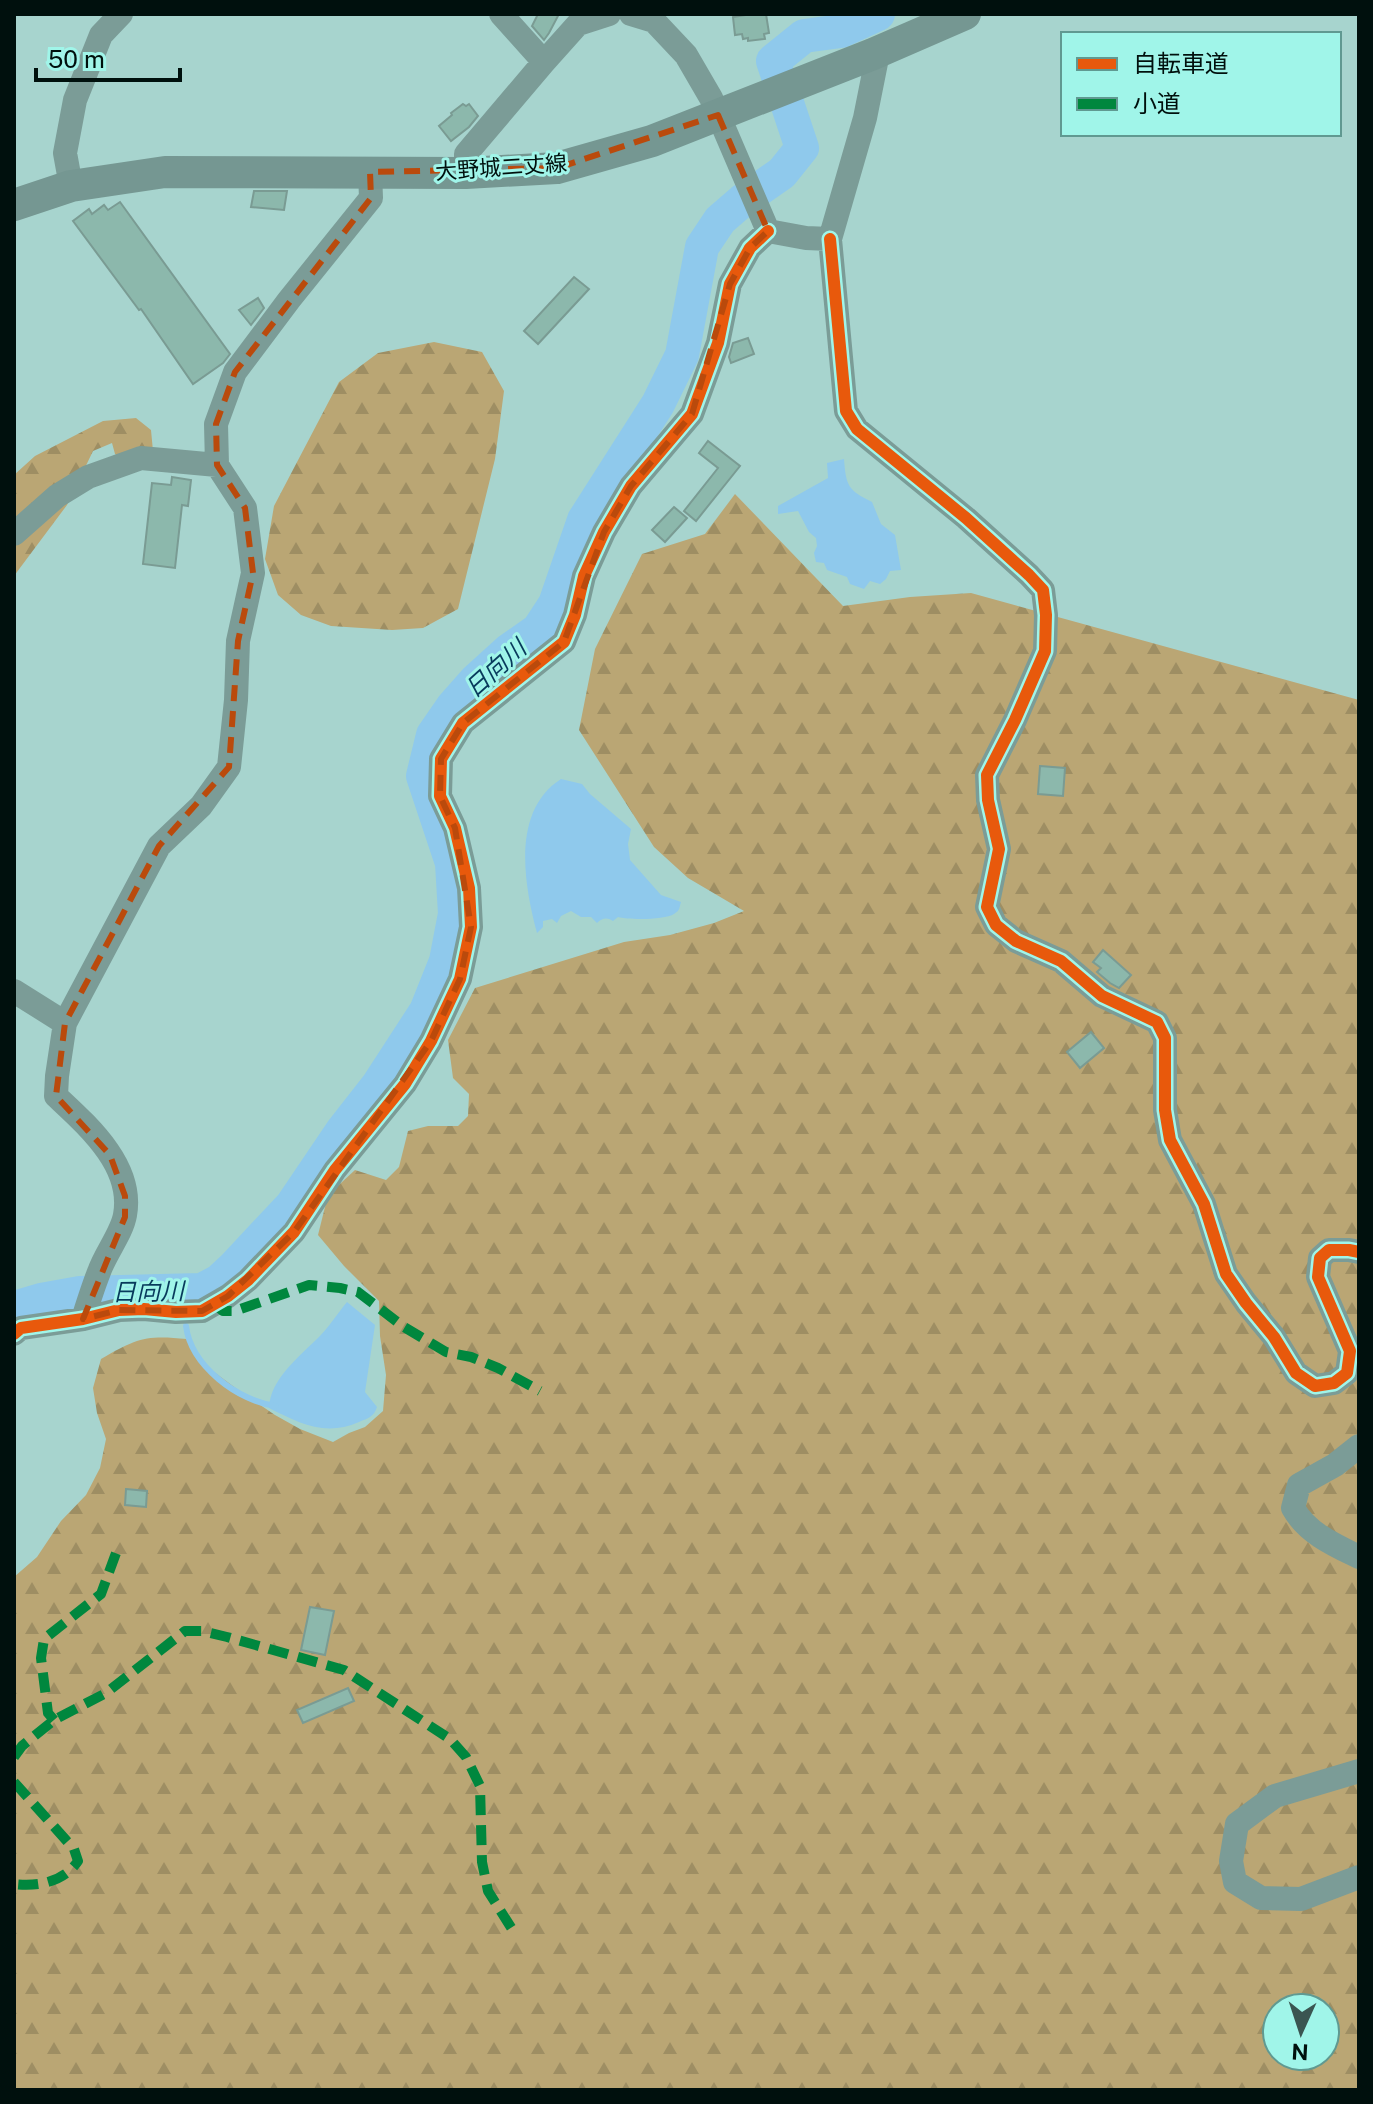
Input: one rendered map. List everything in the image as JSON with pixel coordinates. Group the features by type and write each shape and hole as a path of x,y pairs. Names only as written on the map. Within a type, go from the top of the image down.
{"main road":[{"name":"大野城二丈線","path":"14,205 71,186 165,172 466,173 557,168 652,141 873,54 965,14"}],"street":[{"path":"71,186 65,153 75,100 101,35 121,14"},
{"path":"501,14 544,62"},
{"path":"466,173 466,154 578,24 609,14"},
{"path":"631,14 654,21 686,55 711,98 765,224 806,238 830,239"},
{"path":"873,54 876,63 865,118 830,239 846,411 857,429 966,518 1043,590 1045,651 987,775 988,800 999,849 987,907 996,925 1016,941 1061,961 1102,996 1157,1022 1165,1038 1165,1110 1170,1140 1204,1204 1226,1274 1274,1337 1296,1373 1315,1386 1334,1383 1347,1373 1350,1351 1318,1277 1320,1258 1329,1250 1359,1252"},
{"path":"83,1319 99,1271 125,1217 125,1196 120,1175 110,1155 87,1126 56,1096 65,1023 159,846 201,806 229,767 238,641 253,573 245,508 217,465 216,424 235,372 371,198 370,172"},
{"path":"14,1334 21,1328 119,1310 202,1311 228,1296 248,1280 294,1232 335,1170 405,1084 431,1041 460,979 471,927 469,888 455,828 440,796 441,759 463,723 564,642 575,615 584,576 604,532 631,486 692,414 718,343 730,284 765,224"},
{"path":"14,534 57,496 88,477 141,458 217,465"},
{"path":"14,991 65,1023"},
{"path":"1359,1446 1335,1465 1299,1485 1293,1508 1299,1519 1323,1539 1359,1557"},
{"path":"1359,1771 1275,1796 1237,1824 1231,1861 1235,1882 1261,1898 1301,1899 1359,1877"}],"highlighted area":[{"path":"718,115 768,231 750,248 730,284 692,414 631,486 604,532 564,642 463,723 441,759 440,796 455,828 471,927 460,979 431,1041 294,1232 228,1296 202,1311 119,1310 83,1319 125,1217 125,1196 110,1155 56,1096 65,1023 159,846 229,767 238,641 253,573 245,508 217,465 216,424 235,372 371,198 370,172 557,168"}],"green space":[{"path":"434,342 482,352 504,391 495,459 458,609 423,628 392,630 331,626 301,615 278,595 265,559 274,506 339,382 378,353"},
{"path":"136,418 151,430 153,451 131,468 115,454 112,443 93,451 67,505 14,576 14,475 35,456 103,421"},
{"path":"735,494 843,606 971,593 1359,700 1359,2090 14,2090 14,1577 37,1557 61,1521 86,1495 100,1468 106,1439 93,1388 101,1359 142,1340 161,1337 187,1339 202,1363 300,1429 333,1442 365,1427 383,1411 386,1375 379,1301 318,1235 328,1195 355,1170 386,1180 399,1167 408,1131 428,1126 458,1126 468,1116 469,1094 453,1078 448,1040 475,988 624,942 670,935 714,923 744,911 688,878 654,847 579,730 595,649 642,554 705,534"}],"water":[{"path":"844,459 850,486 872,502 881,524 895,535 901,570 890,571 880,584 870,581 864,589 850,584 847,577 827,570 824,563 816,562 816,538 809,532 798,511 778,514 778,506 828,478 827,463"},
{"path":"561,779 582,784 631,829 628,844 630,860 661,895 681,902 677,911 663,917 618,917 613,921 605,919 597,923 591,917 581,917 571,911 561,916 557,923 552,919 543,921 543,927 537,933 526,871 528,829 534,810 545,793"},
{"path":"347,1302 375,1325 365,1392 377,1407 374,1413 347,1426 323,1428 302,1423 269,1408 280,1378 323,1333"}],"building":[{"path":"538,14 559,14 544,40 532,26"},
{"path":"766,14 769,33 764,34 765,39 748,41 748,38 743,39 742,34 735,35 733,17"},
{"path":"463,104 469,104 478,116 451,141 439,126"},
{"path":"254,191 287,191 284,210 251,207"},
{"path":"120,202 230,354 223,363 193,384 141,309 73,221 89,209 92,214 104,205 108,210"},
{"path":"574,277 589,289 538,344 524,331"},
{"path":"258,298 264,308 251,325 239,310"},
{"path":"748,338 754,354 731,363 729,357 733,343"},
{"path":"708,441 740,466 696,521 684,511 718,468 699,453"},
{"path":"172,477 191,480 188,506 182,505 175,568 143,564 152,483 171,485"},
{"path":"674,507 687,518 665,542 652,530"},
{"path":"1040,766 1065,768 1063,796 1038,794"},
{"path":"1103,950 1131,975 1119,988 1097,972 1101,968 1093,962"},
{"path":"1091,1032 1104,1048 1080,1068 1067,1052"},
{"path":"126,1489 147,1491 146,1507 125,1505"},
{"path":"310,1607 334,1611 325,1655 301,1650"},
{"path":"348,1688 354,1701 303,1723 297,1710"}],"waterway":[{"name":"日向川","path":"14,1308 80,1293 202,1290 219,1281 292,1205 342,1131 378,1085 426,1011 446,961 455,914 452,863 423,776 433,735 476,680 508,651 538,630 555,604 584,520 658,404 682,355 702,247 720,220 782,173 802,148 773,61 804,36 841,31 878,14"},
{"path":"186,1326 197,1355 219,1379 247,1397 276,1406"}],"marked path":[{"path":"214,1304 223,1311 235,1311 309,1285 358,1292 404,1327 446,1352 471,1357 498,1368 540,1391"},
{"path":"54,1720 48,1713 41,1658 44,1639 101,1594 116,1553"},
{"path":"14,1757 22,1746 54,1720 106,1693 185,1631 202,1631 227,1637 344,1670 450,1739 466,1757 480,1786 482,1862 488,1891 512,1929"},
{"path":"14,1782 74,1849 78,1861 65,1874 50,1882 14,1884"}],"cycle path":[{"path":"14,1334 21,1328 119,1310 202,1311 228,1296 248,1280 294,1232 335,1170 405,1084 431,1041 460,979 471,927 469,888 455,828 440,796 441,759 463,723 564,642 575,615 584,576 604,532 631,486 692,414 718,343 730,284 750,248 768,231"},
{"path":"830,239 846,411 857,429 966,518 1043,590 1045,651 987,775 988,800 999,849 987,907 996,925 1016,941 1061,961 1102,996 1157,1022 1165,1038 1165,1110 1170,1140 1204,1204 1226,1274 1274,1337 1296,1373 1315,1386 1334,1383 1347,1373 1350,1351 1318,1277 1320,1258 1329,1250 1359,1252"}]}
